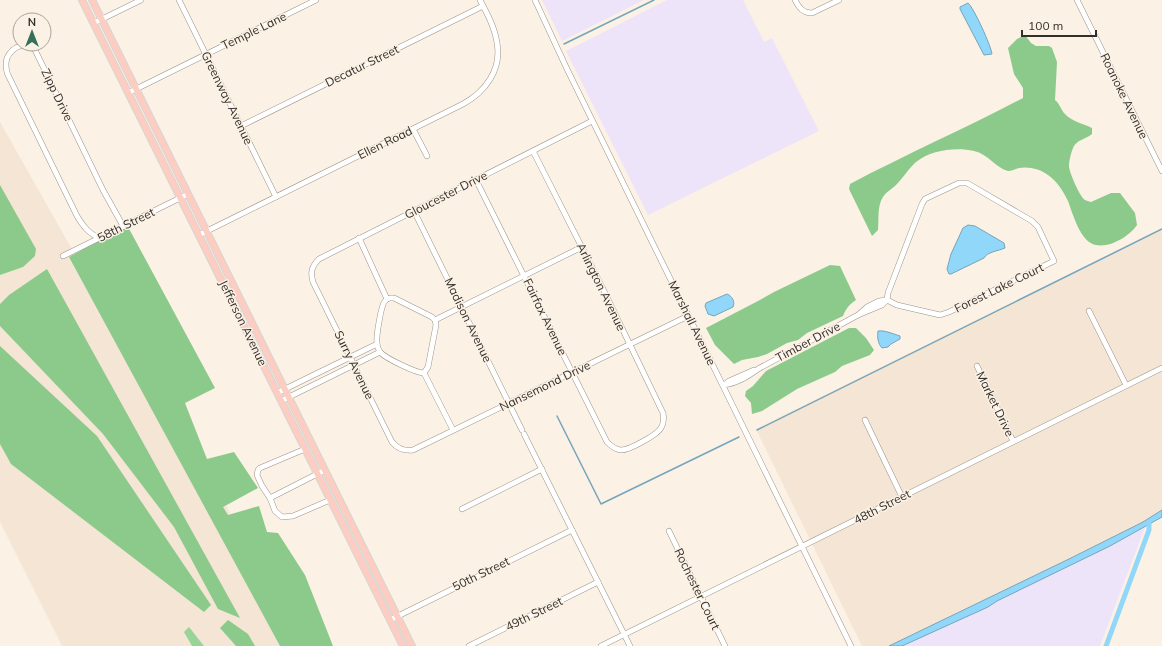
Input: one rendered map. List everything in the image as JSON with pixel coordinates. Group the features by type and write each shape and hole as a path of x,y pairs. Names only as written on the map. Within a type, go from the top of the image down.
{"main road":[{"name":"Jefferson Avenue","path":"82,0 403,646"},
{"name":"Jefferson Avenue","path":"92,0 412,646"}],"street":[{"path":"94,23 141,0"},
{"name":"Greenway Avenue","path":"179,0 276,197"},
{"name":"Temple Lane","path":"128,93 316,0"},
{"name":"Ellen Road","path":"199,235 470,100 484,89 491,78 498,59 498,44 480,0"},
{"name":"Marshall Avenue","path":"535,0 592,121 851,646"},
{"path":"795,0 802,10 809,13 812,13 838,0"},
{"name":"Roanoke Avenue","path":"1077,0 1162,171"},
{"name":"Decatur Street","path":"241,126 483,6"},
{"name":"Zipp Drive","path":"100,238 94,236 86,229 77,216 6,70 7,58 19,47 26,45 35,50 123,226"},
{"name":"Gloucester Drive","path":"312,277 312,267 319,258 592,121"},
{"path":"413,129 427,156"},
{"name":"Arlington Avenue","path":"533,151 582,247 663,413 662,426 656,434 627,449 619,450"},
{"name":"Fairfax Avenue","path":"476,180 525,275 607,442 613,448 619,450"},
{"name":"Forest Lake Court","path":"959,183 967,183 1032,221 1038,227 1054,261 940,315 897,305 887,300 888,293 922,204 926,199 959,183"},
{"name":"58th Street","path":"63,256 188,194"},
{"name":"Madison Avenue","path":"414,211 630,646"},
{"path":"359,238 387,298"},
{"path":"435,320 582,247"},
{"name":"Surry Avenue","path":"312,277 392,442 401,449"},
{"path":"387,298 394,298 432,317 435,320 436,325 428,367 424,373"},
{"path":"387,298 382,305 377,344 380,352 417,372 424,373"},
{"name":"Timber Drive","path":"723,385 731,385 858,315 882,305 887,300"},
{"path":"1089,311 1126,385"},
{"name":"Nansemond Drive","path":"401,449 408,451 413,450 688,316"},
{"path":"278,393 377,344"},
{"path":"281,401 380,352"},
{"name":"Market Drive","path":"977,366 1013,441"},
{"name":"48th Street","path":"601,646 1162,368"},
{"path":"424,373 453,430"},
{"path":"865,420 902,497"},
{"path":"305,450 258,470 257,474 262,486 270,498 275,511 282,517 293,516 330,500"},
{"path":"462,509 542,469"},
{"path":"270,498 325,470"},
{"name":"50th Street","path":"390,620 572,530"},
{"name":"Rochester Court","path":"668,531 725,646"},
{"name":"49th Street","path":"469,646 598,582"}],"shaded area":[{"path":"542,0 644,0 562,41"},
{"path":"667,0 743,0 764,42 772,38 819,131 648,215 566,51"},
{"path":"0,122 139,368 173,399 296,646 62,646 0,522"},
{"path":"1162,228 1162,515 896,646 862,646 756,429"},
{"path":"1147,522 1100,646 896,646"}],"green space":[{"path":"1025,35 1031,43 1036,46 1049,46 1052,48 1057,62 1055,100 1068,116 1092,128 1092,134 1090,136 1074,145 1070,159 1069,166 1071,173 1080,194 1085,200 1091,202 1111,193 1120,193 1135,213 1137,225 1134,229 1125,237 1107,245 1096,245 1090,243 1081,233 1062,190 1054,180 1045,173 1026,167 1008,171 984,155 974,151 959,149 936,152 913,164 896,185 883,197 880,204 878,230 872,236 849,189 850,184 1023,98 1023,88 1014,74 1008,48 1017,39"},
{"path":"0,185 36,249 35,256 23,267 0,275"},
{"path":"127,225 215,388 185,403 207,459 234,452 258,488 223,507 228,515 259,506 267,532 278,533 305,575 333,646 280,646 69,257"},
{"path":"830,265 840,266 856,300 848,306 843,316 807,333 798,340 787,343 767,354 742,360 734,364 715,345 706,328 774,292"},
{"path":"47,269 240,618 218,609 174,527 103,434 0,326 0,304 9,295"},
{"path":"849,328 856,328 866,338 874,350 870,355 842,366 835,372 797,389 762,411 752,414 751,403 745,396 746,391 753,386 766,371"},
{"path":"0,346 97,436 211,605 204,612 11,464 0,444"},
{"path":"228,620 248,634 255,646 236,646 220,628"},
{"path":"189,627 204,646 192,646 184,632"}],"water":[{"path":"968,3 982,27 992,54 984,55 960,9 960,7"},
{"path":"968,225 975,226 1004,243 1005,248 990,253 984,258 949,274 947,269 951,254 963,228"},
{"path":"727,294 733,300 733,307 714,316 708,314 705,306 706,303"},
{"path":"878,331 900,336 900,339 888,347 882,348 878,340"},
{"path":"1162,510 1162,517 1110,546 997,601 988,607 902,646 889,646 1069,559 1143,522"}],"waterway":[{"path":"564,44 654,0"},
{"path":"757,430 1162,229"},
{"path":"557,416 601,504 739,437"},
{"path":"1106,646 1149,530 1149,524"}]}
